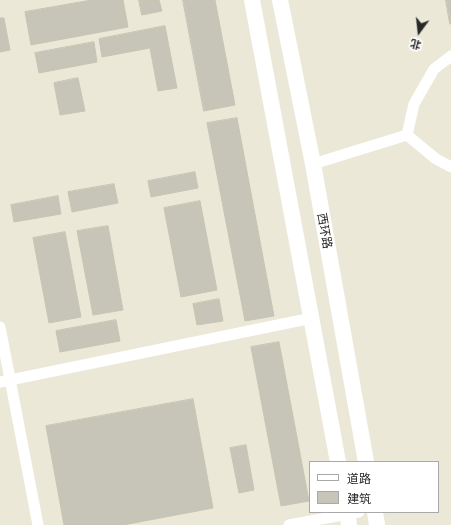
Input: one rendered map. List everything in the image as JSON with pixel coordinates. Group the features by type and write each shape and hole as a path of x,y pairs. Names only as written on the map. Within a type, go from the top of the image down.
{"main road":[{"path":"252,0 338,461"},
{"name":"西环路","path":"280,0 313,164 366,461"},
{"path":"375,513 377,525"}],"street":[{"path":"407,135 414,104 434,69 451,56"},
{"path":"313,164 407,135"},
{"path":"407,135 436,159 451,167"},
{"path":"5,381 312,318"},
{"path":"0,326 5,381 38,525"},
{"path":"289,525 350,516"}],"building":[{"path":"92,0 123,0 128,27 31,45 25,12"},
{"path":"139,0 159,0 162,11 142,15"},
{"path":"183,0 215,0 235,105 204,111"},
{"path":"446,0 451,0 450,24"},
{"path":"0,18 4,18 10,50 0,52"},
{"path":"165,26 177,88 158,91 150,48 102,57 99,39"},
{"path":"94,42 97,62 39,73 35,53"},
{"path":"78,78 85,111 60,115 54,83"},
{"path":"237,118 274,316 245,321 207,123"},
{"path":"195,172 198,188 151,197 148,181"},
{"path":"114,184 118,203 72,212 68,192"},
{"path":"58,196 61,214 14,222 11,205"},
{"path":"200,201 217,290 181,297 164,208"},
{"path":"108,226 123,310 93,315 77,231"},
{"path":"65,232 81,317 49,323 33,238"},
{"path":"219,299 223,321 197,325 193,304"},
{"path":"116,320 120,341 60,352 56,331"},
{"path":"279,342 309,501 281,506 251,347"},
{"path":"193,399 213,508 123,525 64,525 46,426"},
{"path":"246,445 254,490 239,493 230,448"}]}
